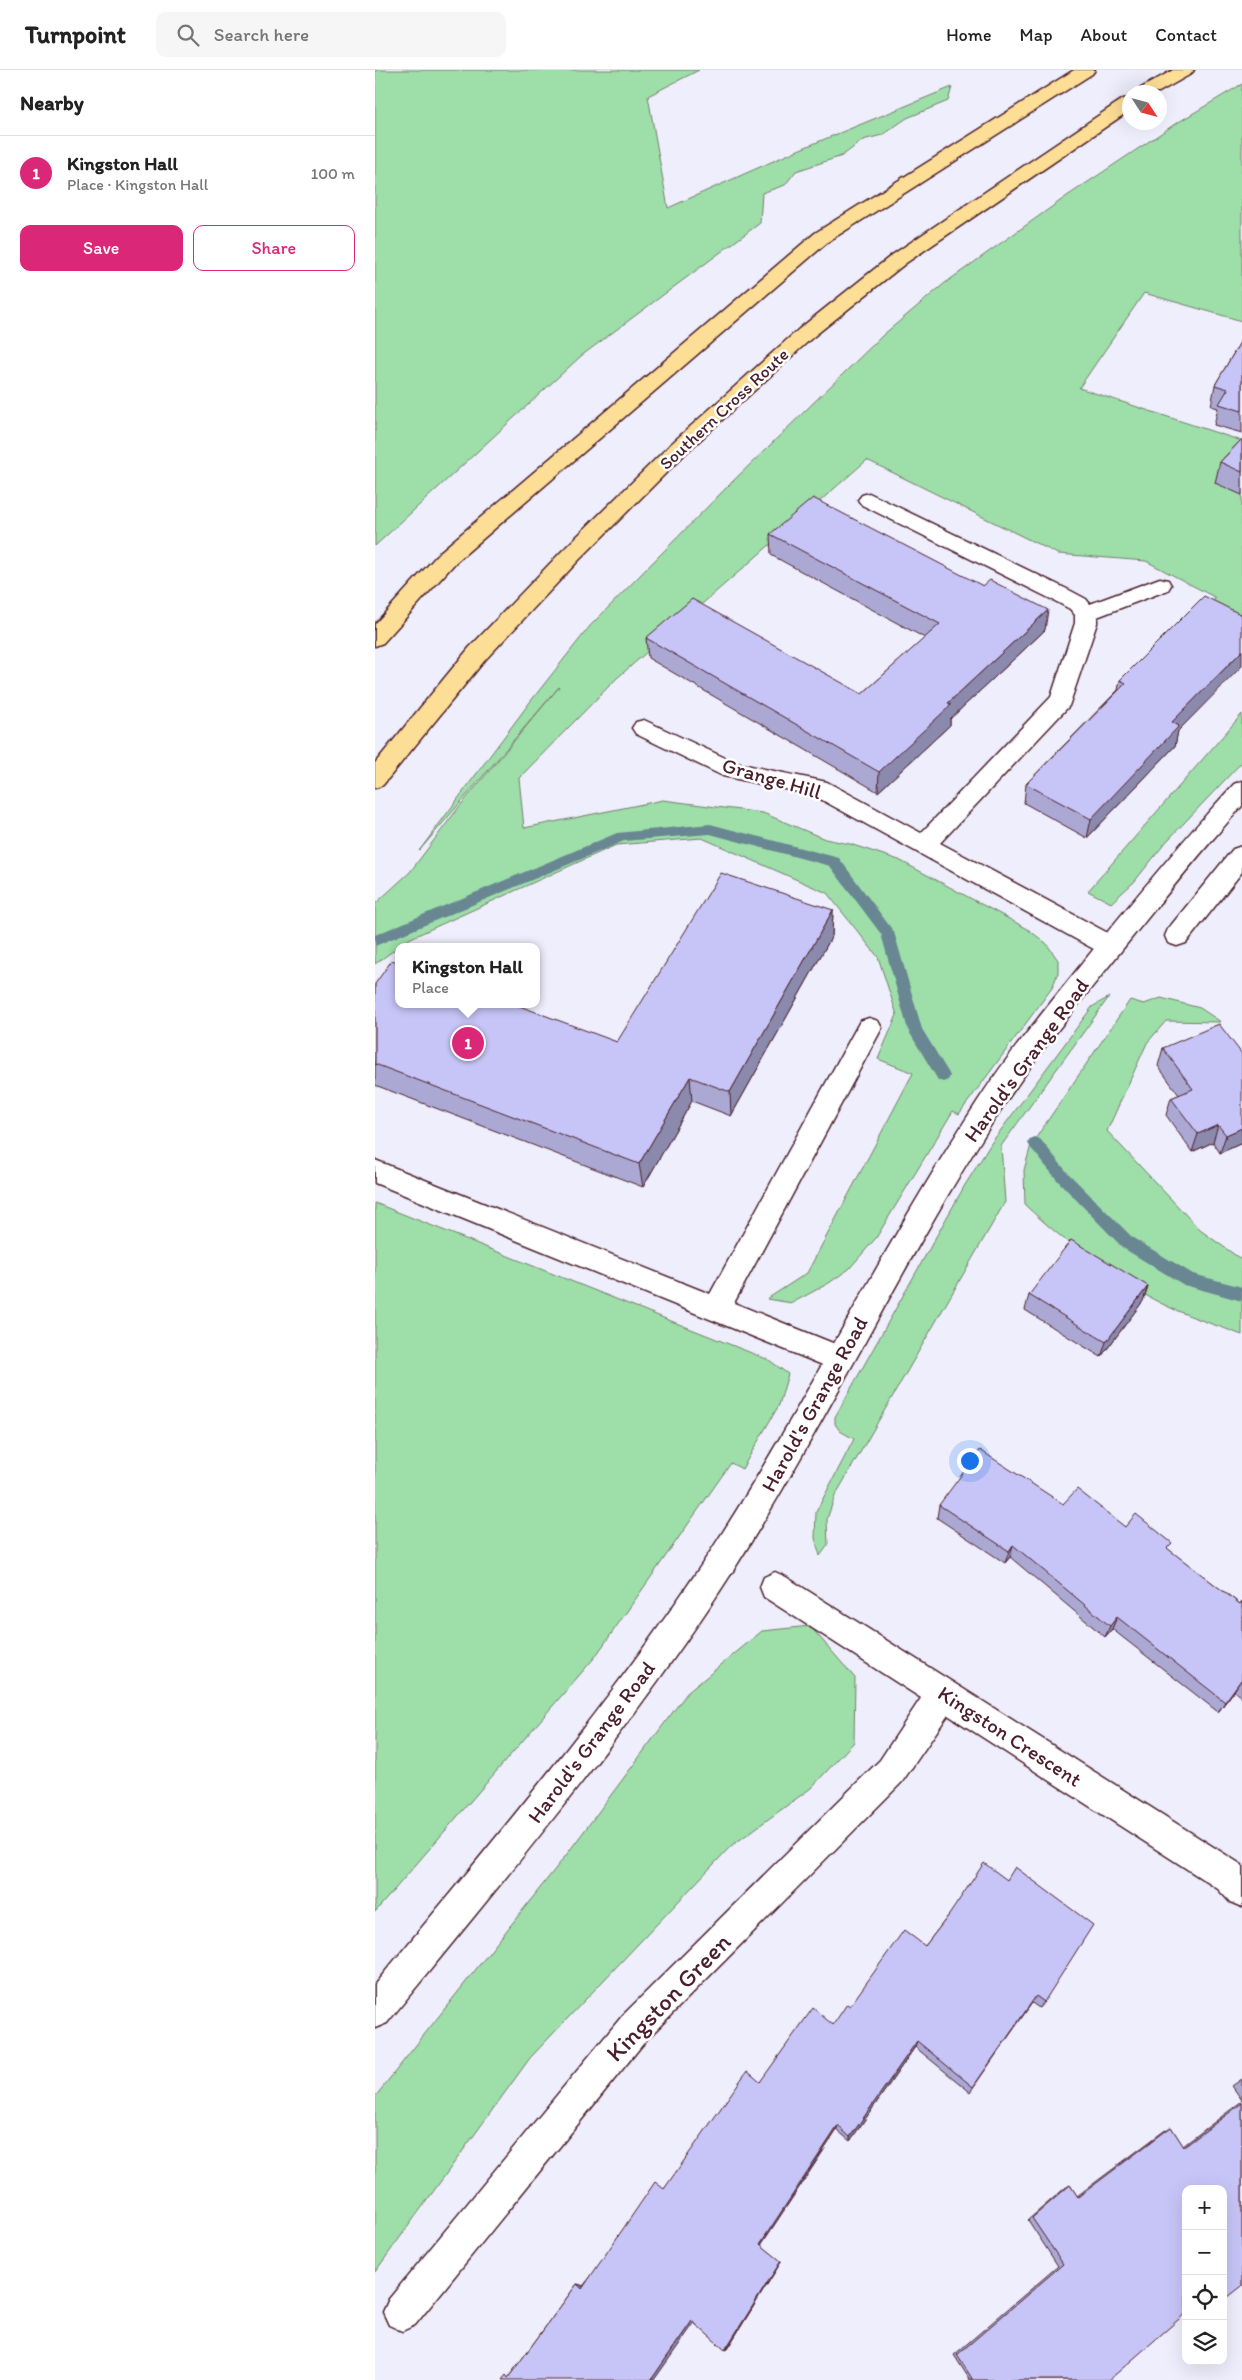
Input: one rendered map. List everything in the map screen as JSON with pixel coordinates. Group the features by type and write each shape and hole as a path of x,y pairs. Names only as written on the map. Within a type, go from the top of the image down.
{"highway":[{"path":"375,638 448,557 822,237 1086,70"},
{"path":"1159,85 1185,70"},
{"name":"Southern Cross Route","path":"375,779 477,654 571,556 679,448 806,333 899,258 1122,108"}],"street":[{"path":"869,500 1063,596 1078,604 1086,613 1086,623 1061,700 923,846"},
{"path":"1086,613 1117,603 1160,585"},
{"name":"Grange Hill","path":"645,728 731,770 819,788 1110,946"},
{"name":"Harold's Grange Road","path":"375,2011 566,1779 628,1699 758,1504 794,1445 899,1253 989,1104 1043,1030 1110,946 1198,839 1242,790"},
{"path":"1177,936 1242,855"},
{"path":"716,1309 869,1028"},
{"path":"375,1171 840,1359"},
{"name":"Kingston Crescent","path":"775,1587 1230,1877 1242,1890"},
{"name":"Kingston Green","path":"402,2312 635,2027 891,1771 944,1693"}],"green space":[{"path":"375,70 699,70 648,96 668,208 798,150 952,87 948,101 907,118 882,135 863,140 842,156 796,171 785,185 762,193 760,223 581,356 375,546"},
{"path":"1242,84 1242,321 1144,293 1079,388 1242,441 1242,637 1199,615 1216,598 1146,561 1058,554 867,460 616,679 519,778 524,828 663,800 763,813 825,839 850,844 899,860 1026,928 1046,943 1058,960 1058,973 1052,988 959,1114 953,1111 876,1238 849,1269 829,1283 792,1303 767,1299 807,1273 913,1073 878,1059 897,1015 878,957 827,893 702,838 616,845 411,938 404,943 395,943 395,950 375,964 375,904 410,872 459,807 559,687 419,851 530,702 590,626 730,484 883,335 945,283 1067,196 1167,129"},
{"path":"1242,714 1242,762 1166,842 1134,882 1111,903 1088,891"},
{"path":"1109,997 1001,1146 1005,1202 835,1496 827,1519 828,1545 820,1556 815,1538 816,1512 854,1439 840,1431 835,1424 835,1417 965,1185 992,1142 1092,1007"},
{"path":"1161,998 1200,1008 1221,1022 1166,1021 1147,1043 1107,1131 1200,1230 1242,1260 1242,1335 1173,1309 1134,1288 1095,1263 1025,1205 1024,1170 1031,1145 1130,1000 1144,1004"},
{"path":"375,1203 769,1360 788,1374 779,1405 742,1469 731,1463 595,1657 375,1912"},
{"path":"810,1626 855,1678 854,1742 811,1788 730,1847 530,2058 375,2272 375,2097 567,1854 687,1693 762,1631"}],"building":[{"path":"1242,339 1242,411 1219,404 1228,389 1215,385"},
{"path":"1242,439 1242,472 1220,462"},
{"path":"813,498 983,586 990,580 1048,610 948,703 951,705 879,772 646,638 692,599 862,694 940,624 770,534"},
{"path":"1204,596 1242,615 1242,651 1172,722 1179,726 1091,819 1026,784 1126,683 1120,680"},
{"path":"721,873 833,910 730,1092 690,1077 639,1164 375,1064 375,984 392,960 395,961 395,1008 525,1008 617,1042"},
{"path":"1219,1024 1242,1054 1242,1128 1226,1135 1218,1125 1198,1134 1171,1098 1193,1089 1163,1048"},
{"path":"1071,1240 1148,1286 1106,1342 1029,1295"},
{"path":"980,1450 1063,1504 1077,1489 1125,1527 1136,1514 1172,1543 1167,1548 1240,1604 1242,1601 1242,1681 1225,1702 1117,1617 1110,1626 1013,1545 1009,1551 939,1505"},
{"path":"984,1863 1007,1880 1015,1867 1093,1925 1044,2002 1036,1996 973,2087 917,2041 850,2137 838,2126 760,2244 781,2261 725,2350 692,2321 651,2380 502,2380 506,2375 508,2378 577,2284 582,2289 655,2182 664,2189 747,2071 760,2082 813,2008 833,2025 847,2004 850,2006 904,1930 925,1946 949,1915"},
{"path":"1242,2103 1242,2286 1227,2298 1227,2185 1182,2185 1182,2316 1109,2380 973,2380 957,2355 1063,2264 1032,2218 1070,2185 1078,2197 1171,2127 1184,2147"}],"waterway":[{"path":"375,941 622,836 710,829 834,862 887,932 915,1030 943,1076"},
{"path":"1035,1143 1063,1177 1128,1243 1189,1280 1242,1294"}],"place":[{"name":"Kingston Hall","path":"468,1043"}]}
